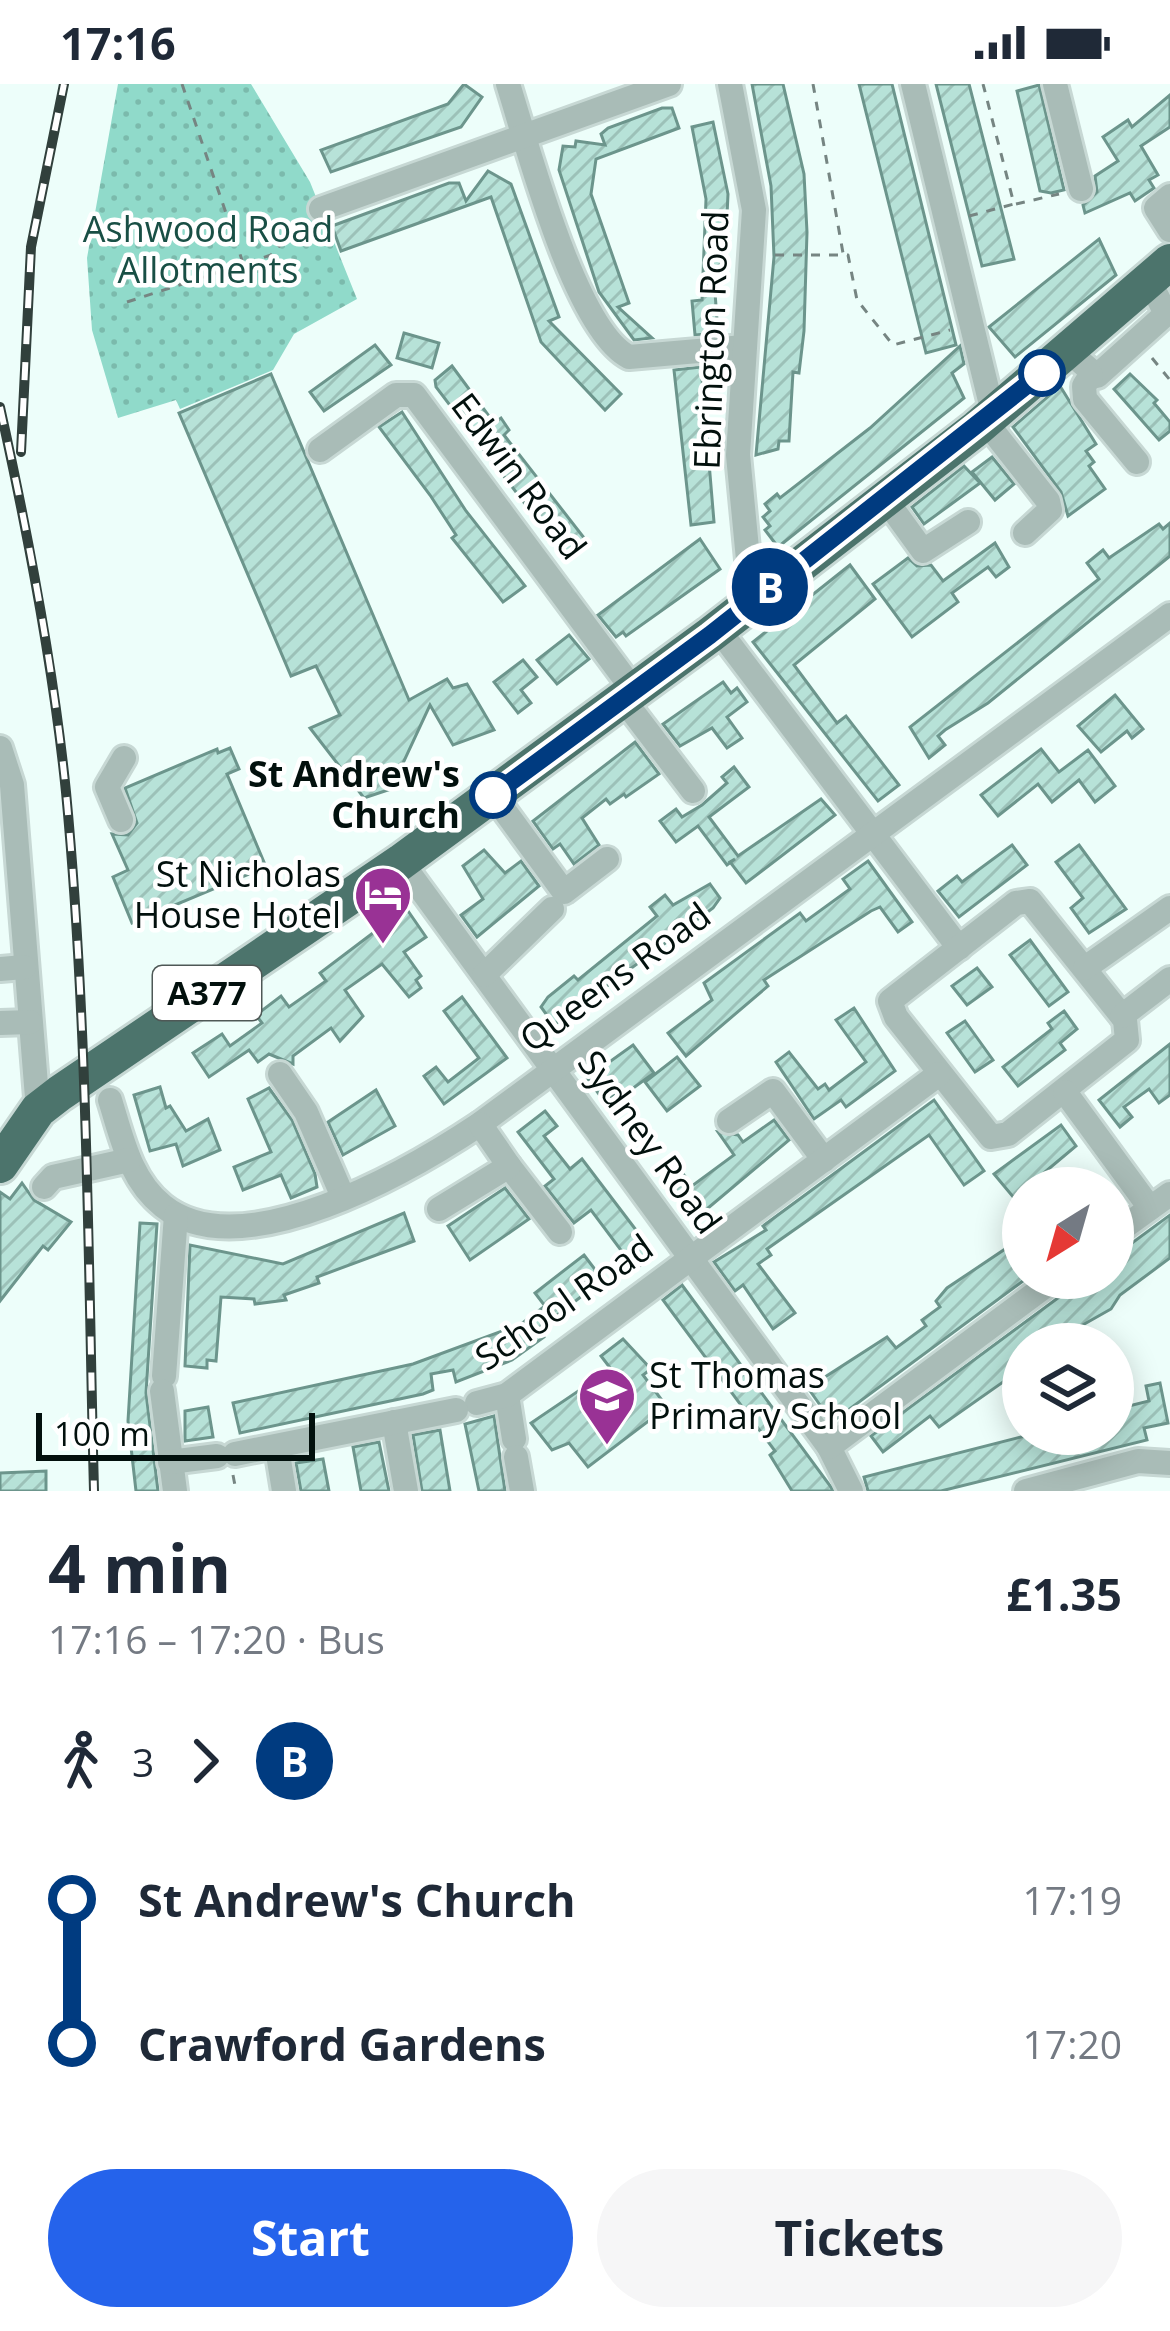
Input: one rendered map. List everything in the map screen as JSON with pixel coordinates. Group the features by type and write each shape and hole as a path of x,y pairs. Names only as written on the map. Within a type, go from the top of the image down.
{"highway":[{"name":"A377","path":"0,1165 38,1110 493,795 989,417 1079,363 1165,285"}],"street":[{"path":"508,84 579,293 614,347 628,357 744,347"},
{"path":"321,208 669,84"},
{"name":"Ebrington Road","path":"730,84 752,188 753,255 738,455 752,601"},
{"path":"913,84 989,417 1048,501 1050,510 1025,533"},
{"path":"1055,84 1081,189"},
{"path":"1170,196 1156,208 1170,230"},
{"path":"1079,363 1097,376 1137,340 1165,285"},
{"path":"1079,363 1085,399 1137,462"},
{"name":"Edwin Road","path":"320,450 396,395 414,395 628,695"},
{"path":"886,500 923,550 968,523"},
{"name":"Queens Road","path":"176,1215 198,1224 242,1227 343,1197 424,1160 480,1124 1170,615"},
{"path":"718,628 959,948"},
{"path":"628,695 693,791"},
{"path":"0,748 6,790 12,968 31,1030 38,1110"},
{"path":"121,820 107,787 124,758"},
{"path":"493,795 564,892 607,860"},
{"name":"Sydney Road","path":"400,862 835,1456 851,1491"},
{"path":"1030,901 1122,1016 1128,1030 1122,1048 1009,1134 991,1137 939,1074 890,1000 959,948 1016,903 1030,901"},
{"path":"484,975 552,908"},
{"path":"1085,968 1170,908"},
{"path":"1122,1016 1170,979"},
{"path":"0,1023 31,1030"},
{"path":"280,1074 306,1112 343,1197"},
{"name":"School Road","path":"170,1462 277,1448 507,1395 939,1074"},
{"path":"729,1121 768,1082 824,1160"},
{"path":"1065,1092 1160,1201 1134,1220"},
{"path":"110,1100 129,1160 152,1196 176,1215 163,1384 176,1491"},
{"path":"480,1124 560,1232"},
{"path":"44,1187 53,1177 129,1160"},
{"path":"439,1209 509,1166"},
{"path":"835,1456 1030,1299"},
{"path":"507,1395 522,1491"},
{"path":"394,1422 406,1491"},
{"path":"277,1448 284,1491"},
{"path":"1035,1490 1130,1462 1170,1463"}],"path":[{"path":"182,84 243,265"},
{"path":"813,84 844,255"},
{"path":"983,84 1014,204"},
{"path":"944,222 1081,189"},
{"path":"127,302 272,255 321,208"},
{"path":"753,255 848,255 857,299 893,345 969,325"},
{"path":"1137,340 1170,380"}],"green space":[{"name":"Ashwood Road Allotments","path":"118,84 251,84 310,182 357,299 294,334 273,370 180,409 176,400 118,418 92,330 87,258"}],"building":[{"path":"464,84 482,97 461,127 331,172 321,150 448,104"},
{"path":"752,84 783,84 804,174 807,232 804,331 799,373 793,372 789,441 779,441 778,449 756,455 774,257 771,186"},
{"path":"859,84 892,84 956,345 926,353"},
{"path":"936,84 969,84 1014,259 982,266"},
{"path":"1039,85 1064,190 1051,193 1040,191 1017,91"},
{"path":"1170,95 1170,127 1141,146 1158,175 1149,180 1154,188 1135,201 1130,193 1085,213 1083,205 1097,192 1095,176 1118,161 1103,137 1128,120 1132,127"},
{"path":"672,108 679,128 596,159 591,194 629,303 618,307 652,338 634,340 599,292 559,170 563,146 575,147 576,141 605,145 601,134 608,128"},
{"path":"713,122 728,194 724,279 714,279 718,333 695,335 692,301 702,300 706,199 692,127"},
{"path":"488,171 511,184 559,317 549,321 621,394 605,410 541,342 491,197 341,251 332,226 449,183 459,183 466,201"},
{"path":"1099,239 1116,275 1015,357 989,327"},
{"path":"404,333 439,343 432,368 397,358"},
{"path":"375,345 391,365 324,411 310,392"},
{"path":"960,346 964,364 952,373 964,398 778,547 765,530 770,526 763,517 770,511 765,504 777,494 780,498 870,428"},
{"path":"452,366 494,423 501,418 509,430 504,435 588,543 567,559 436,387 435,380"},
{"path":"701,367 714,522 691,525 674,370"},
{"path":"271,374 409,700 447,679 453,688 467,684 494,730 453,745 430,705 391,789 364,798 310,728 340,715 316,666 291,676 179,413"},
{"path":"1130,374 1157,400 1154,403 1170,422 1170,431 1159,440 1114,389"},
{"path":"1060,386 1096,444 1086,451 1094,462 1089,466 1105,489 1068,516 1061,492 1013,427"},
{"path":"402,412 466,511 525,586 503,602 452,538 456,535 430,495 379,427"},
{"path":"992,457 1014,484 995,500 972,472"},
{"path":"964,466 980,483 924,524 912,507"},
{"path":"1170,523 1170,556 988,703 945,730 938,736 945,745 929,758 910,727 1099,579 1087,563 1103,550 1109,558 1159,524 1163,529"},
{"path":"700,539 720,569 626,636 623,632 616,637 598,615"},
{"path":"995,543 1009,567 996,577 988,567 952,593 958,602 912,637 873,584 908,558 917,566 931,565 943,581"},
{"path":"850,565 875,599 794,665 837,723 846,716 899,785 878,801 753,642"},
{"path":"569,635 589,659 557,684 537,660"},
{"path":"523,660 537,677 521,690 531,703 518,713 494,682"},
{"path":"723,682 731,693 737,688 747,702 727,717 742,738 727,748 712,728 680,746 663,724"},
{"path":"1115,695 1143,729 1132,738 1127,731 1101,752 1078,726"},
{"path":"635,742 659,774 626,797 610,804 606,799 582,818 599,845 574,864 560,844 553,849 533,821"},
{"path":"230,748 239,769 227,774 266,867 132,923 113,877 128,870 112,834 128,835 137,823 125,788 217,749 218,753"},
{"path":"1041,749 1059,772 1088,750 1115,786 1095,802 1079,780 1052,802 1038,784 998,816 981,795"},
{"path":"734,767 749,787 709,817 738,856 821,799 835,815 746,883 730,862 727,865 698,826 676,842 660,821 676,809 682,817 702,805 727,783 722,777"},
{"path":"1012,845 1027,865 959,917 938,891 957,876 962,882"},
{"path":"1079,845 1126,909 1089,933 1071,908 1083,898 1056,862"},
{"path":"484,850 505,873 521,861 539,886 477,937 461,915 483,899 463,866"},
{"path":"868,861 912,922 898,932 880,907 871,911 764,980 768,986 686,1056 668,1033 712,1000 704,983 800,913 806,921 850,889 843,879"},
{"path":"710,884 720,898 713,908 554,1025 541,1007 548,997 574,976 578,980 657,916 650,907 665,895 673,905"},
{"path":"406,908 426,937 404,952 421,976 416,980 421,988 409,997 382,964 345,990 363,1016 340,1041 331,1028 293,1056 293,1064 269,1054 258,1062 249,1050 209,1077 193,1053 222,1034 230,1046 262,1023 256,1015 281,996 289,1007 326,981 320,973"},
{"path":"1030,940 1068,992 1049,1006 1010,955"},
{"path":"977,968 992,987 967,1005 952,986"},
{"path":"462,997 507,1058 444,1104 424,1076 436,1067 448,1082 479,1058 444,1011"},
{"path":"854,1008 895,1071 846,1107 841,1100 814,1119 776,1062 789,1052 818,1089 825,1084 829,1090 866,1062 836,1020"},
{"path":"1064,1011 1077,1029 1060,1043 1065,1050 1018,1086 1003,1067 1052,1029 1048,1023"},
{"path":"965,1021 993,1060 975,1072 947,1033"},
{"path":"1170,1044 1170,1095 1159,1103 1149,1089 1124,1107 1132,1117 1120,1127 1099,1100"},
{"path":"633,1045 654,1073 621,1097 617,1092 604,1101 587,1078"},
{"path":"677,1057 700,1086 667,1111 645,1082"},
{"path":"160,1087 166,1108 170,1106 186,1131 208,1119 220,1150 183,1166 176,1144 150,1151 134,1095"},
{"path":"269,1088 292,1120 315,1174 317,1187 291,1198 281,1175 243,1190 234,1167 271,1152 248,1099"},
{"path":"376,1090 395,1126 343,1155 328,1122"},
{"path":"934,1100 984,1171 964,1185 929,1135 767,1249 771,1255 758,1264 795,1313 773,1329 743,1285 735,1291 714,1262 766,1230 763,1226"},
{"path":"545,1111 557,1126 544,1136 570,1169 582,1159 655,1255 635,1269 591,1210 574,1223 545,1186 554,1179 518,1132"},
{"path":"774,1120 789,1140 695,1219 667,1181 681,1171 692,1186 734,1155 718,1132 738,1135 743,1142"},
{"path":"1061,1125 1076,1146 1051,1167 1004,1167"},
{"path":"22,1183 34,1200 71,1222 48,1250 43,1246 0,1301 0,1192 10,1199"},
{"path":"505,1188 529,1219 470,1260 448,1226"},
{"path":"404,1213 414,1241 317,1277 319,1283 284,1295 286,1300 255,1304 254,1299 221,1297 216,1361 207,1360 207,1368 185,1366 190,1245 283,1264"},
{"path":"1170,1215 1170,1258 1134,1285 1134,1242"},
{"path":"140,1223 157,1224 146,1393 158,1491 136,1491 128,1421"},
{"path":"1002,1251 1002,1297 832,1422 808,1388 887,1337 896,1348 926,1326 922,1320 940,1307 936,1301 947,1288"},
{"path":"584,1255 603,1280 540,1328 544,1337 512,1360 456,1382 453,1370 431,1374 433,1390 423,1394 240,1433 233,1403 413,1364 502,1331 505,1336 545,1306 535,1293"},
{"path":"682,1285 833,1491 792,1491 770,1455 775,1451 663,1300"},
{"path":"1057,1299 1117,1299 1111,1309 1086,1323 1024,1323"},
{"path":"623,1339 651,1369 643,1375 667,1407 588,1467 569,1443 552,1450 531,1423 611,1369 601,1356"},
{"path":"1002,1339 1002,1383 939,1427 930,1416 883,1452 871,1436"},
{"path":"1160,1383 1168,1423 1144,1428 1147,1440 1134,1443 1134,1405 1149,1401 1146,1386"},
{"path":"208,1407 213,1437 185,1441 185,1411"},
{"path":"494,1416 505,1491 479,1491 465,1424"},
{"path":"440,1430 450,1491 422,1491 413,1435"},
{"path":"379,1442 389,1491 361,1491 353,1447"},
{"path":"1002,1442 1002,1455 1086,1455 941,1491 868,1491 864,1477"},
{"path":"323,1459 329,1491 301,1491 296,1463"},
{"path":"46,1471 46,1491 0,1491 0,1473"}],"railway":[{"path":"21,452 31,247 64,84"},
{"path":"0,407 39,599 66,792 83,1054 94,1491"}],"bus line":[{"name":"B","path":"493,795 886,500 1042,373"}],"place":[{"name":"St Andrew's Church","path":"493,795"},
{"name":"St Nicholas House Hotel","path":"383,946"},
{"name":"St Thomas Primary School","path":"607,1447"}]}
